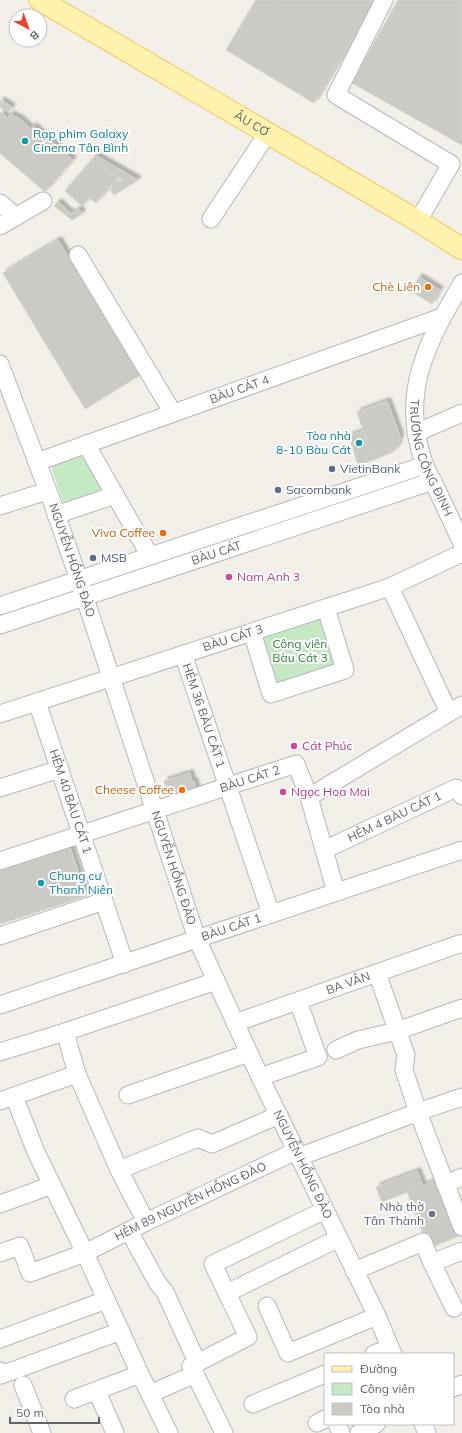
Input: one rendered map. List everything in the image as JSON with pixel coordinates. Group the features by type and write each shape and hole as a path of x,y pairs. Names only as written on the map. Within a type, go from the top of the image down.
{"main road":[{"name":"ÂU CƠ","path":"40,0 418,221 462,249"}],"street":[{"path":"384,0 336,95 457,167 418,221"},
{"path":"211,218 267,134"},
{"path":"0,226 43,201"},
{"path":"0,203 16,217"},
{"path":"78,255 172,414"},
{"name":"TRƯƠNG CÔNG ĐỊNH","path":"462,284 442,318 432,339 416,382 414,408 416,433 425,465 462,544"},
{"name":"BÀU CÁT 4","path":"37,462 442,318"},
{"name":"NGUYỄN HỒNG ĐÀO","path":"0,364 79,580 197,939 249,1054 377,1316 391,1351"},
{"path":"416,433 462,413"},
{"path":"86,444 150,556"},
{"name":"BÀU CÁT","path":"0,606 425,465"},
{"name":"BÀU CÁT","path":"0,625 433,482"},
{"path":"0,506 47,491"},
{"path":"56,515 115,495"},
{"path":"251,523 257,540"},
{"name":"BÀU CÁT 3","path":"0,714 390,587 462,544"},
{"path":"336,892 309,797 455,709 390,587"},
{"path":"252,632 271,694 330,675 345,670 326,608"},
{"name":"HẺM 36 BÀU CÁT 1","path":"183,654 271,914"},
{"name":"HẺM 40 BÀU CÁT 1","path":"37,702 124,964"},
{"name":"BÀU CÁT 2","path":"0,861 296,764 309,797"},
{"path":"0,788 60,769"},
{"name":"HẺM 4 BÀU CÁT 1","path":"324,850 456,788 462,796"},
{"name":"BÀU CÁT 1","path":"0,1006 462,850"},
{"path":"0,936 104,901"},
{"name":"BA VÂN","path":"235,1023 462,943"},
{"path":"377,973 406,1055 404,1070 418,1112 462,1227"},
{"path":"0,1052 65,1032 216,981"},
{"path":"260,1077 318,1058 298,1001"},
{"path":"336,1050 358,1040 397,1031 462,1008"},
{"path":"65,1032 77,1074 119,1170 146,1222"},
{"path":"128,1095 249,1054"},
{"path":"77,1074 7,1098 36,1152 85,1253 140,1374 169,1433"},
{"name":"HẺM 89 NGUYỄN HỒNG ĐÀO","path":"0,1253 20,1246 30,1273 85,1253 146,1222 298,1154 462,1097"},
{"path":"119,1170 198,1138 212,1144 279,1115"},
{"path":"445,1184 462,1177"},
{"path":"0,1204 52,1185"},
{"path":"150,1394 248,1337 213,1264 325,1210"},
{"path":"129,1231 157,1282 165,1292 224,1433"},
{"path":"227,1293 339,1238"},
{"path":"354,1270 422,1242 454,1308"},
{"path":"432,1263 462,1251"},
{"path":"0,1339 106,1300"},
{"path":"266,1306 288,1353 377,1316"},
{"path":"0,1372 1,1375 121,1331"},
{"path":"380,1353 391,1351"},
{"path":"74,1399 140,1374"},
{"path":"253,1404 324,1374"},
{"path":"23,1385 41,1433"},
{"path":"97,1391 115,1433"},
{"path":"359,1433 374,1425"}],"green space":[{"path":"86,453 107,491 64,505 51,466"},
{"name":"Công viên Bàu Cát 3","path":"324,613 341,667 273,689 255,635"}],"building":[{"path":"256,0 271,0 274,2 275,0 376,0 314,103 226,50"},
{"path":"398,0 462,0 462,145 352,83"},
{"path":"0,100 12,107 9,112 0,107"},
{"name":"Rạp phim Galaxy Cinema Tân Bình","path":"0,112 8,118 10,114 20,119 31,129 33,126 73,160 45,192 0,153"},
{"path":"95,155 138,180 114,195 110,189 124,180 92,161"},
{"path":"90,162 118,178 96,203 89,198 82,206 65,191"},
{"path":"58,202 71,214 79,209 82,214 72,220 54,206"},
{"path":"58,240 140,375 85,409 3,273"},
{"name":"Chè Liên","path":"419,277 440,290 436,296 415,284"},
{"path":"415,284 436,296 432,304 411,291"},
{"path":"387,401 400,439 393,452 373,460 357,412"},
{"name":"Tòa nhà 8-10 Bàu Cát","path":"363,431 373,460 358,465 349,436"},
{"path":"190,773 192,782 167,789 164,781"},
{"name":"Cheese Coffee","path":"194,781 197,791 170,799 167,789"},
{"name":"Chung cư Thanh Niên","path":"70,847 86,896 0,924 0,870"},
{"path":"417,1171 423,1186 382,1202 376,1187"},
{"name":"Nhà thờ Tân Thành","path":"435,1181 457,1237 429,1248 407,1192"}],"place":[{"name":"Rạp phim Galaxy Cinema Tân Bình","path":"25,141"},
{"name":"Chè Liên","path":"428,287"},
{"name":"Tòa nhà 8-10 Bàu Cát","path":"359,443"},
{"name":"VietinBank","path":"332,469"},
{"name":"Sacombank","path":"278,490"},
{"name":"Viva Coffee","path":"163,533"},
{"name":"MSB","path":"93,558"},
{"name":"Nam Anh 3","path":"229,577"},
{"name":"Cát Phúc","path":"294,746"},
{"name":"Cheese Coffee","path":"182,790"},
{"name":"Ngọc Hoa Mai","path":"283,792"},
{"name":"Chung cư Thanh Niên","path":"41,883"},
{"name":"Nhà thờ Tân Thành","path":"432,1214"}]}
